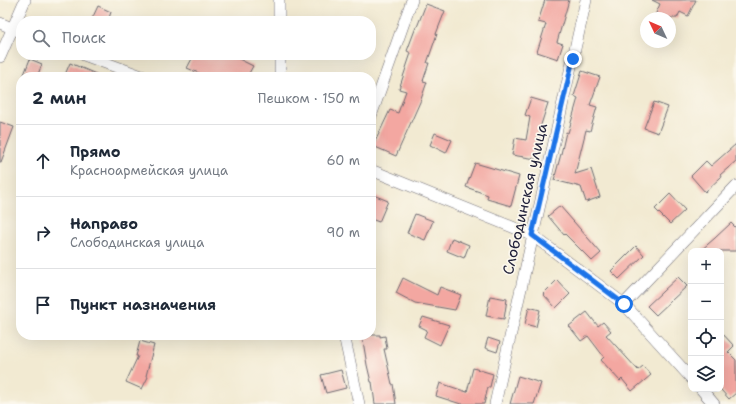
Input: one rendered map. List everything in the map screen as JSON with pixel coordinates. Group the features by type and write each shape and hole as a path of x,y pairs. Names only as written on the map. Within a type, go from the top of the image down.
{"street":[{"path":"21,16 25,0"},
{"path":"279,0 279,16"},
{"path":"376,102 412,0"},
{"name":"Слободинская улица","path":"495,404 586,0"},
{"path":"0,23 16,30"},
{"path":"0,57 16,32"},
{"path":"98,60 130,72"},
{"path":"280,60 280,72"},
{"path":"376,172 532,235 624,304 688,375"},
{"path":"624,304 736,186"},
{"path":"345,340 359,404"},
{"path":"704,392 714,404"}],"building":[{"path":"545,0 569,0 557,42 563,44 558,59 537,52 546,24 538,22"},
{"path":"652,0 696,0 688,16 680,12 677,18 676,12 657,12 660,4"},
{"path":"426,4 445,11 427,63 429,63 423,81 427,82 420,102 396,156 376,147 376,140 390,110 398,113 406,91 399,89 411,53 407,51"},
{"path":"98,6 111,12 110,16 93,16"},
{"path":"30,60 42,64 39,72 25,72"},
{"path":"191,60 241,60 253,66 250,72 196,72 187,68"},
{"path":"70,63 91,72 66,72"},
{"path":"582,71 600,77 590,105 597,107 590,131 586,130 575,174 591,169 600,197 586,202 581,187 554,180 566,132 568,133 578,98 574,96"},
{"path":"531,98 548,103 539,131 541,131 536,159 512,155 515,138 526,140 530,117 525,115"},
{"path":"654,102 668,107 658,133 644,128"},
{"path":"0,122 14,127 1,162 0,162"},
{"path":"435,133 452,140 446,153 430,145"},
{"path":"736,144 736,161 720,175 721,177 705,192 691,176 706,161 711,166"},
{"path":"475,163 519,176 511,206 487,199 488,195 466,187"},
{"path":"670,194 685,210 670,224 655,209"},
{"path":"376,196 388,201 379,222 376,221"},
{"path":"560,206 601,253 592,261 565,234 564,235 548,216"},
{"path":"415,214 433,221 425,240 407,233"},
{"path":"731,223 736,228 736,251 724,251 724,248 703,248"},
{"path":"452,238 469,245 464,258 447,251"},
{"path":"636,246 644,255 619,279 611,271"},
{"path":"678,277 687,286 656,315 647,306"},
{"path":"403,278 437,295 440,287 461,295 455,310 415,303 396,293"},
{"path":"557,280 570,294 556,308 543,294"},
{"path":"490,296 507,299 504,319 486,316"},
{"path":"529,307 540,310 536,327 525,324"},
{"path":"587,312 598,326 603,322 611,331 606,335 638,370 643,366 651,375 632,391 622,379 620,381 601,360 604,357 588,336 581,341 569,326"},
{"path":"423,317 449,325 440,345 424,337 427,330 419,326"},
{"path":"376,335 380,335 380,337 385,336 387,349 384,349 393,384 396,404 375,404 372,382 367,365 363,340 376,340"},
{"path":"724,335 734,346 728,352 736,360 736,393 729,399 723,392 724,392"},
{"path":"488,338 500,342 497,352 485,348"},
{"path":"140,341 154,345 146,376 148,377 142,389 126,382 138,356 136,356"},
{"path":"473,368 493,374 484,404 461,404 436,396 440,383 467,392"},
{"path":"341,370 346,388 326,393 321,375"},
{"path":"518,376 541,383 534,404 510,404"}],"route":[{"path":"573,59 532,235 624,304"}]}
